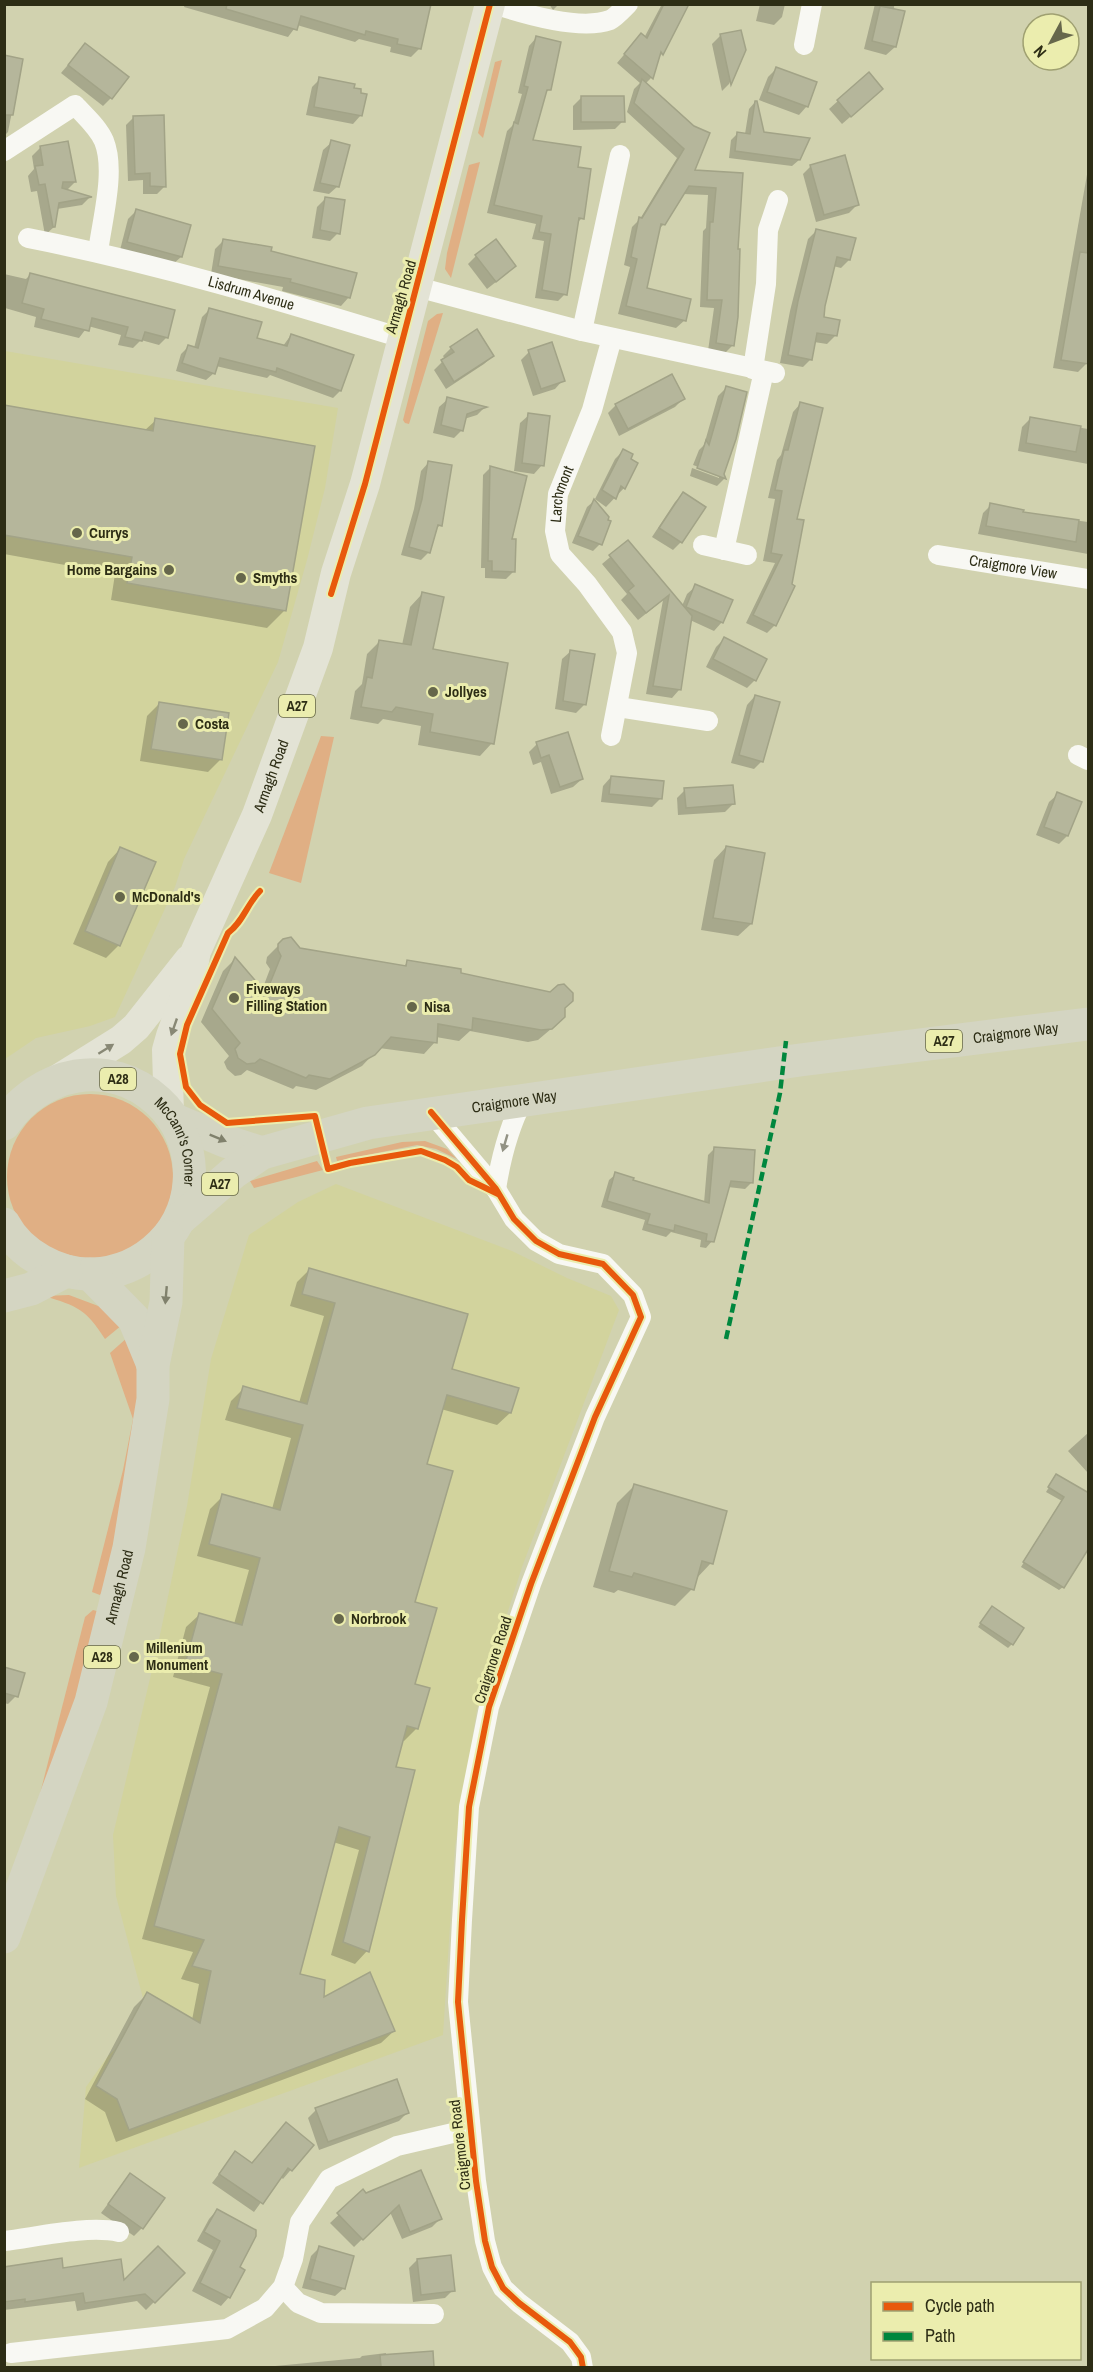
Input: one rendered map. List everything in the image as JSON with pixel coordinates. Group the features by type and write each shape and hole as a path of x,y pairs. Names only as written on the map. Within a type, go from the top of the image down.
{"highway":[{"name":"Craigmore Way","path":"175,1227 233,1173 261,1153 368,1123 769,1064 1089,1024"},
{"name":"McCann's Corner","path":"8,1117 33,1092 57,1080 83,1074 110,1076 135,1085 158,1100 172,1117 186,1146 191,1173 188,1196 175,1227"},
{"path":"172,1117 225,1142 261,1153"},
{"path":"4,1294 31,1289 78,1272 112,1272 134,1265 153,1253 175,1227"},
{"name":"Armagh Road","path":"4,1937 62,1786 94,1691 129,1548 153,1399 153,1365 166,1302 175,1227"},
{"path":"4,1294 15,1279 13,1234"},
{"name":"A28","path":"13,1234 42,1261 78,1272"},
{"name":"Armagh Road","path":"78,1272 134,1319 153,1365"}],"main road":[{"name":"Armagh Road","path":"172,1117 167,1050 188,990 196,951 257,815 318,648 336,573 365,484 492,4"},
{"name":"Armagh Road","path":"57,1080 121,1040 136,1027 196,951"}],"street":[{"path":"492,4 544,19 580,23 611,20 628,4"},
{"path":"804,45 812,4"},
{"path":"4,151 75,105 90,120 104,141 109,167 98,252"},
{"path":"582,331 620,155"},
{"path":"724,550 764,371 768,230 778,200"},
{"name":"Lisdrum Avenue","path":"28,238 98,252 249,292 402,338"},
{"path":"417,287 582,331 764,371"},
{"name":"Larchmont","path":"611,736 627,652 622,632 587,584 560,554 555,531 558,494 592,410 612,338"},
{"path":"704,545 747,555"},
{"name":"Craigmore View","path":"938,555 1089,579"},
{"path":"618,707 708,721"},
{"path":"496,1189 509,1128 523,1100"},
{"name":"Craigmore Road","path":"431,1112 496,1189 514,1219 536,1241 559,1254 603,1264 633,1295 641,1317 595,1417 531,1584 489,1707 469,1807 458,2002 470,2129 481,2212 492,2268 503,2288 570,2342 580,2357 583,2367"},
{"path":"11,2353 227,2328 265,2308 283,2287 300,2222 329,2179 397,2146 470,2129"},
{"path":"4,2241 92,2230 107,2229 119,2232"},
{"path":"283,2287 298,2303 321,2313 434,2314"}],"shaded area":[{"path":"502,60 483,138 478,133 495,62"},
{"path":"480,162 451,278 445,269 447,253 469,165"},
{"path":"443,313 409,424 405,423 403,420 428,321 437,314"},
{"path":"5,351 338,408 325,488 278,662 184,859 175,887 115,1017 90,1026 36,1038 5,1059"},
{"path":"321,736 334,737 301,883 269,873"},
{"path":"90,1094 106,1095 122,1100 149,1118 167,1145 172,1161 172,1193 167,1209 149,1236 122,1254 106,1259 90,1260 74,1259 58,1254 31,1236 13,1209 8,1193 7,1177 8,1161 13,1145 31,1118 58,1100 74,1095"},
{"path":"425,1141 447,1149 457,1159 436,1149 417,1145 337,1161 336,1157 402,1142"},
{"path":"317,1161 323,1170 254,1188 250,1181"},
{"path":"336,1184 512,1251 567,1278 611,1296 619,1310 522,1567 477,1709 455,1846 443,2035 79,2168 86,2087 108,2056 133,2032 144,2002 116,1896 113,1835 157,1649 187,1506 211,1359 249,1235 298,1202"},
{"path":"69,1295 101,1307 122,1325 105,1339 92,1321 80,1310 44,1296"},
{"path":"128,1337 142,1387 106,1585 100,1595 92,1592 123,1470 133,1419 110,1353"},
{"path":"93,1610 104,1613 30,1833 85,1617"}],"building":[{"path":"227,4 431,4 421,49 397,44 398,39 366,31 365,35 301,16 297,30 226,9"},
{"path":"664,4 689,4 663,55 661,52 653,79 624,54 641,33 647,38"},
{"path":"880,6 905,11 896,47 872,41"},
{"path":"741,30 746,50 731,85 720,34"},
{"path":"536,36 561,42 551,90 547,90 533,140 581,147 578,167 591,169 584,219 579,218 567,295 542,290 551,234 539,232 542,216 494,205 514,122 518,124 528,87 524,86"},
{"path":"85,43 129,77 112,99 68,65"},
{"path":"4,55 23,59 13,115 4,115"},
{"path":"776,67 817,82 808,107 767,92"},
{"path":"869,72 883,89 851,117 837,100"},
{"path":"319,77 355,84 354,88 361,89 361,93 367,94 362,116 314,107"},
{"path":"642,79 694,126 710,133 695,170 743,173 738,249 740,249 738,317 734,346 716,343 722,300 707,300 710,222 713,222 716,188 689,186 665,225 661,224 647,288 691,299 686,321 626,306 637,259 631,257 639,217 642,218 684,149 634,103"},
{"path":"581,96 624,96 625,122 581,122"},
{"path":"755,101 757,101 764,132 810,138 800,160 735,151 737,132 750,134"},
{"path":"164,115 166,187 150,186 150,173 135,174 133,116"},
{"path":"331,140 350,145 339,187 320,183"},
{"path":"68,141 76,182 63,182 62,188 92,197 59,203 55,227 53,227 45,184 39,185 35,166 43,165 40,146"},
{"path":"845,155 859,205 824,215 810,165"},
{"path":"325,197 345,200 340,234 320,230"},
{"path":"136,209 191,225 182,257 127,242"},
{"path":"816,229 856,238 850,260 837,257 825,306 824,317 840,320 837,336 817,333 812,360 788,355 798,301"},
{"path":"223,239 272,247 271,251 357,273 350,298 290,282 291,279 218,266"},
{"path":"496,239 516,266 496,282 475,255"},
{"path":"1080,252 1089,253 1089,364 1061,360"},
{"path":"30,273 175,310 168,338 145,332 142,341 125,337 128,327 92,318 89,331 41,319 44,309 22,303"},
{"path":"209,308 262,322 257,338 287,346 291,334 354,355 341,391 277,368 276,372 220,358 215,374 182,363 188,345 198,348"},
{"path":"477,329 494,356 454,382 441,360 454,352 450,347"},
{"path":"552,342 565,381 541,389 528,350"},
{"path":"672,374 685,399 628,429 615,404"},
{"path":"726,386 747,392 736,439 724,474 726,479 697,468 706,440 709,445"},
{"path":"447,397 487,407 467,414 463,431 441,425"},
{"path":"800,402 823,408 797,519 804,520 792,584 795,586 776,626 753,615 782,555 771,553 782,491 775,490 784,450 788,450"},
{"path":"4,405 153,431 155,418 315,446 286,611 127,583 132,557 4,535"},
{"path":"528,413 550,416 544,466 522,463"},
{"path":"1030,417 1081,426 1076,452 1026,443"},
{"path":"623,449 633,454 631,459 638,463 625,489 621,486 616,499 602,490"},
{"path":"428,461 452,465 442,526 438,525 430,553 409,547 422,499"},
{"path":"490,466 527,476 512,539 516,539 515,572 492,571 492,561 488,561"},
{"path":"683,492 706,507 682,543 659,528"},
{"path":"594,499 611,521 602,545 578,536"},
{"path":"990,503 1024,510 1023,512 1079,520 1076,542 986,526"},
{"path":"628,540 692,616 681,690 653,686 669,595 646,613 628,591 634,586 609,555"},
{"path":"695,584 733,600 723,623 686,607"},
{"name":"Jollyes","path":"422,592 444,597 433,649 508,663 494,744 430,732 433,714 396,707 392,712 361,707 367,677 372,678 379,640 411,645"},
{"path":"724,637 767,659 756,681 713,659"},
{"path":"570,650 595,654 586,705 563,701"},
{"path":"755,695 780,702 763,762 739,755"},
{"path":"159,702 229,713 222,760 151,749"},
{"path":"568,732 583,779 560,787 549,755 541,758 536,742"},
{"path":"611,776 664,781 662,799 609,794"},
{"path":"733,785 735,804 686,808 684,788"},
{"path":"1057,792 1082,802 1068,836 1044,827"},
{"path":"726,846 765,853 752,924 713,918"},
{"name":"McDonald's","path":"120,847 156,862 120,946 85,931"},
{"name":"Nisa","path":"291,937 300,948 406,966 407,960 461,969 461,973 550,992 558,985 564,984 573,993 573,1001 565,1008 565,1017 552,1029 541,1030 473,1018 472,1030 438,1024 437,1043 391,1037 375,1055 330,1079 309,1075 306,1078 260,1059 255,1063 247,1064 238,1058 235,1049 240,1043 212,1009 235,957 266,993 281,956 278,944 283,939"},
{"path":"714,1147 755,1150 753,1183 731,1181 714,1242 706,1241 707,1234 675,1225 674,1231 647,1224 650,1214 607,1201 615,1172 634,1178 633,1180 709,1203"},
{"name":"Norbrook","path":"309,1268 468,1314 452,1369 519,1388 511,1413 447,1395 427,1464 453,1471 415,1602 437,1608 415,1684 430,1688 418,1729 407,1726 396,1767 415,1770 369,1952 343,1942 370,1837 339,1827 300,1974 325,1980 324,1997 370,1972 395,2031 129,2130 117,2099 96,2086 147,1992 200,2023 211,1971 192,1966 204,1940 154,1926 222,1674 185,1664 199,1613 242,1625 260,1558 209,1544 222,1494 280,1510 303,1425 237,1408 243,1386 307,1404 335,1303 302,1294"},
{"path":"1056,1474 1089,1493 1089,1548 1064,1588 1023,1562 1064,1497 1048,1487"},
{"path":"634,1484 727,1511 713,1564 702,1561 694,1590 634,1573 632,1577 609,1571"},
{"path":"992,1606 1024,1628 1013,1645 980,1623"},
{"path":"4,1667 25,1673 18,1697 4,1693"},
{"path":"397,2079 409,2113 328,2142 315,2108"},
{"path":"286,2122 314,2145 292,2171 288,2168 263,2204 219,2174 235,2151 252,2163"},
{"path":"421,2170 442,2219 410,2232 399,2205 363,2240 337,2213 363,2189 366,2193"},
{"path":"130,2173 165,2198 143,2229 108,2204"},
{"path":"217,2209 256,2230 256,2236 240,2267 245,2270 230,2298 200,2283 220,2241 204,2232"},
{"path":"158,2246 185,2273 155,2303 145,2294 85,2303 83,2293 25,2302 25,2299 4,2302 4,2267 62,2258 63,2268 121,2259 124,2280"},
{"path":"319,2246 354,2256 345,2289 310,2279"},
{"path":"451,2255 455,2291 421,2295 417,2259"},
{"path":"433,2351 434,2367 381,2367 380,2355"}],"marked path":[{"path":"726,1339 780,1093 786,1041"}],"cycle path":[{"path":"331,594 365,484 490,4"},
{"path":"260,891 228,933 187,1025 180,1054 186,1087 200,1105 227,1123 315,1116 328,1169 421,1151 445,1160 457,1167 469,1180 498,1194"},
{"path":"431,1112 496,1189 514,1219 536,1241 559,1254 603,1264 633,1295 641,1317 595,1417 531,1584 489,1707 469,1807 462,1920 458,2002 476,2181 485,2241 492,2267 503,2288 570,2342 581,2357 583,2368"}],"place":[{"name":"Currys","path":"77,533"},
{"name":"Home Bargains","path":"169,570"},
{"name":"Smyths","path":"241,578"},
{"name":"Jollyes","path":"433,692"},
{"name":"Costa","path":"183,724"},
{"name":"McDonald's","path":"120,897"},
{"name":"Fiveways Filling Station","path":"234,998"},
{"name":"Nisa","path":"412,1007"},
{"name":"Norbrook","path":"339,1619"},
{"name":"Millenium Monument","path":"134,1657"}]}
